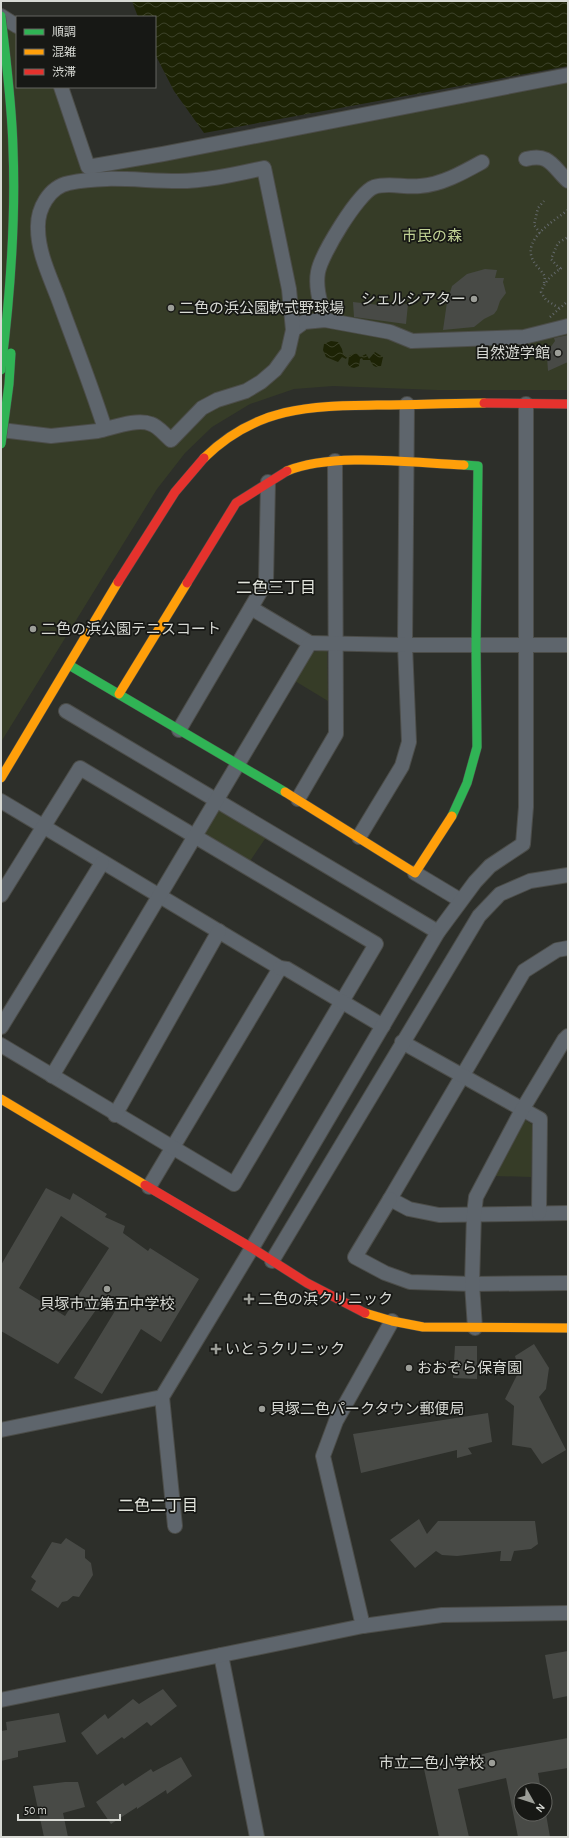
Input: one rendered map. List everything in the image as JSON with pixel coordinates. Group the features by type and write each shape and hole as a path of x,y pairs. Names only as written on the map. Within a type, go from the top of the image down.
{"main road":[{"path":"1,16 12,119 14,174 8,314 1,370"},
{"path":"1,444 9,384 12,334 11,244"},
{"path":"1,778 175,492 186,476 214,449 254,423 294,409 313,406 407,404 568,404"},
{"path":"69,665 237,765 298,799 415,873 452,816 467,783 476,747 478,466 406,462 335,461 317,463 289,471 268,482 236,503 119,694"},
{"path":"1,1099 252,1248 307,1283 368,1314 392,1322 423,1327 568,1328"}],"street":[{"path":"1,16 16,25"},
{"path":"61,88 88,166 162,154 568,75"},
{"path":"526,159 537,156 545,158 568,181"},
{"path":"325,320 318,292 318,272 324,255 340,227 352,208 363,196 373,188 387,186 420,186 447,180 482,162"},
{"path":"1,430 51,436 105,429 133,422 151,424 171,440 202,408 217,400 246,391 266,378 275,370 288,352 293,330 289,289 264,168 214,178 193,180 109,179 70,183 60,186 43,203 39,216 38,229 40,242 48,270 97,403 105,429"},
{"path":"293,330 304,322 325,320 390,332 412,341 524,337 568,326"},
{"path":"359,837 402,766 409,742 405,645 407,404"},
{"path":"175,1526 162,1397 252,1248 438,932 460,900 490,866 523,844 526,807 526,404"},
{"path":"298,799 336,734 335,461"},
{"path":"179,730 266,582 268,482"},
{"path":"251,608 310,643 405,645 568,644"},
{"path":"52,1076 310,643"},
{"path":"66,711 438,932"},
{"path":"1,895 42,826 80,768 376,944 234,1184 115,1115 1,1045"},
{"path":"1,801 102,863 280,968 287,969 383,1026"},
{"path":"1,1028 102,863"},
{"path":"415,873 460,900"},
{"path":"272,1261 402,1042 479,916 500,894 530,881 568,875"},
{"path":"115,1115 219,931"},
{"path":"568,948 557,950 524,971 464,1075 355,1257 385,1273 410,1282 472,1284 568,1284"},
{"path":"149,1187 280,968"},
{"path":"475,1328 472,1284 474,1214 476,1197 522,1110 564,1040 568,1036"},
{"path":"402,1042 464,1075 522,1110 540,1119 539,1213"},
{"path":"390,1200 409,1209 439,1215 568,1213"},
{"path":"363,1626 323,1456 336,1421 392,1322"},
{"path":"1,1430 162,1397"},
{"path":"1,1700 363,1626 442,1615 568,1613"},
{"path":"220,1655 256,1837"}],"path":[{"path":"540,233 534,225 538,208 544,201"},
{"path":"559,308 546,300 542,292 546,277 532,258 532,249 535,239 540,233 568,210"},
{"path":"560,269 551,259 558,243 568,237"},
{"path":"544,283 549,276 564,266"}],"green space":[{"name":"市民の森","path":"1,8 16,16 16,88 69,88 93,158 116,156 568,73 568,390 437,390 333,386 294,389 250,404 212,427 185,453 157,489 1,742"},
{"path":"327,651 328,701 295,681 312,652"},
{"path":"220,809 267,836 250,861 203,834"},
{"path":"525,1120 533,1125 531,1177 495,1176"}],"water":[{"path":"132,1 568,1 568,66 204,133 174,91 156,56 156,16 138,16"},
{"path":"331,341 338,342 343,354 347,357 346,359 342,357 338,362 326,357 323,350 324,344"},
{"path":"375,352 383,357 381,366 375,367 370,360 363,360 362,358 360,359 359,366 354,368 350,367 348,364 349,356 356,353 360,357 366,354 369,359"}],"building":[{"name":"シェルシアター","path":"485,269 497,270 495,278 504,278 503,282 506,293 500,301 497,310 494,314 484,319 474,327 443,330 447,302 452,286 467,274"},
{"path":"353,302 379,305 408,304 406,324 354,317"},
{"name":"自然遊学館","path":"568,335 568,362 548,371 547,357 550,348 555,341 554,338"},
{"path":"46,1188 70,1200 73,1193 107,1214 105,1217 125,1226 123,1233 148,1251 150,1248 199,1279 161,1342 141,1329 102,1394 74,1378 118,1306 105,1297 58,1364 1,1331 1,1265","holes":["61,1216 109,1248 65,1316 19,1288"]},
{"path":"534,1344 549,1368 546,1389 539,1397 566,1450 542,1464 531,1448 512,1445 514,1406 505,1399 519,1371 515,1356"},
{"path":"455,1346 477,1346 477,1379 453,1378"},
{"path":"488,1413 492,1442 468,1448 472,1454 457,1458 457,1450 361,1473 353,1434"},
{"path":"419,1519 427,1534 438,1521 535,1521 538,1544 531,1549 514,1551 511,1561 500,1561 501,1551 457,1556 442,1555 436,1551 415,1568 390,1540"},
{"path":"66,1538 85,1550 85,1558 91,1563 93,1575 79,1597 73,1596 67,1601 62,1602 58,1608 31,1590 36,1581 31,1577 52,1542 61,1544"},
{"path":"568,1651 568,1696 553,1699 545,1655"},
{"path":"163,1689 177,1706 151,1726 147,1722 124,1739 122,1737 97,1755 81,1733 105,1714 108,1719 133,1699 139,1704"},
{"path":"59,1713 66,1742 18,1751 18,1757 1,1761 1,1731 7,1730 6,1722"},
{"path":"568,1738 568,1768 538,1773 540,1782 513,1782 513,1812 506,1778 458,1789 469,1837 439,1837 424,1769 495,1751"},
{"path":"181,1757 192,1776 167,1794 166,1790 111,1824 96,1802 123,1783 125,1786 151,1769 153,1772"},
{"path":"78,1782 85,1807 63,1813 68,1837 44,1837 33,1786"},
{"path":"515,1822 547,1822 550,1837 518,1837"}],"traffic: fast":[{"path":"1,16 11,115 14,177 12,260 1,370"},
{"path":"1,444 9,384 11,353"},
{"path":"452,816 467,783 477,747 476,645 478,466 464,465"},
{"path":"69,665 285,792"}],"traffic: slow":[{"path":"204,458 224,441 244,428 286,412 331,406 484,403"},
{"path":"287,471 306,465 350,460 464,465"},
{"path":"1,778 118,582"},
{"path":"119,694 187,583"},
{"path":"285,792 415,873 452,816"},
{"path":"1,1099 145,1185"},
{"path":"365,1313 392,1321 423,1327 568,1328"}],"traffic: jam":[{"path":"484,403 568,404"},
{"path":"118,582 175,492 204,458"},
{"path":"187,583 236,503 287,471"},
{"path":"145,1185 252,1248 307,1283 365,1313"}],"place":[{"name":"シェルシアター","path":"474,299"},
{"name":"二色の浜公園軟式野球場","path":"171,308"},
{"name":"自然遊学館","path":"558,353"},
{"name":"二色の浜公園テニスコート","path":"33,629"},
{"name":"貝塚市立第五中学校","path":"107,1289"},
{"name":"二色の浜クリニック","path":"249,1299"},
{"name":"いとうクリニック","path":"216,1349"},
{"name":"おおぞら保育園","path":"409,1368"},
{"name":"貝塚二色パークタウン郵便局","path":"262,1409"},
{"name":"市立二色小学校","path":"492,1763"}],"district":[{"name":"二色三丁目","path":"276,587"},
{"name":"二色二丁目","path":"158,1505"}]}
